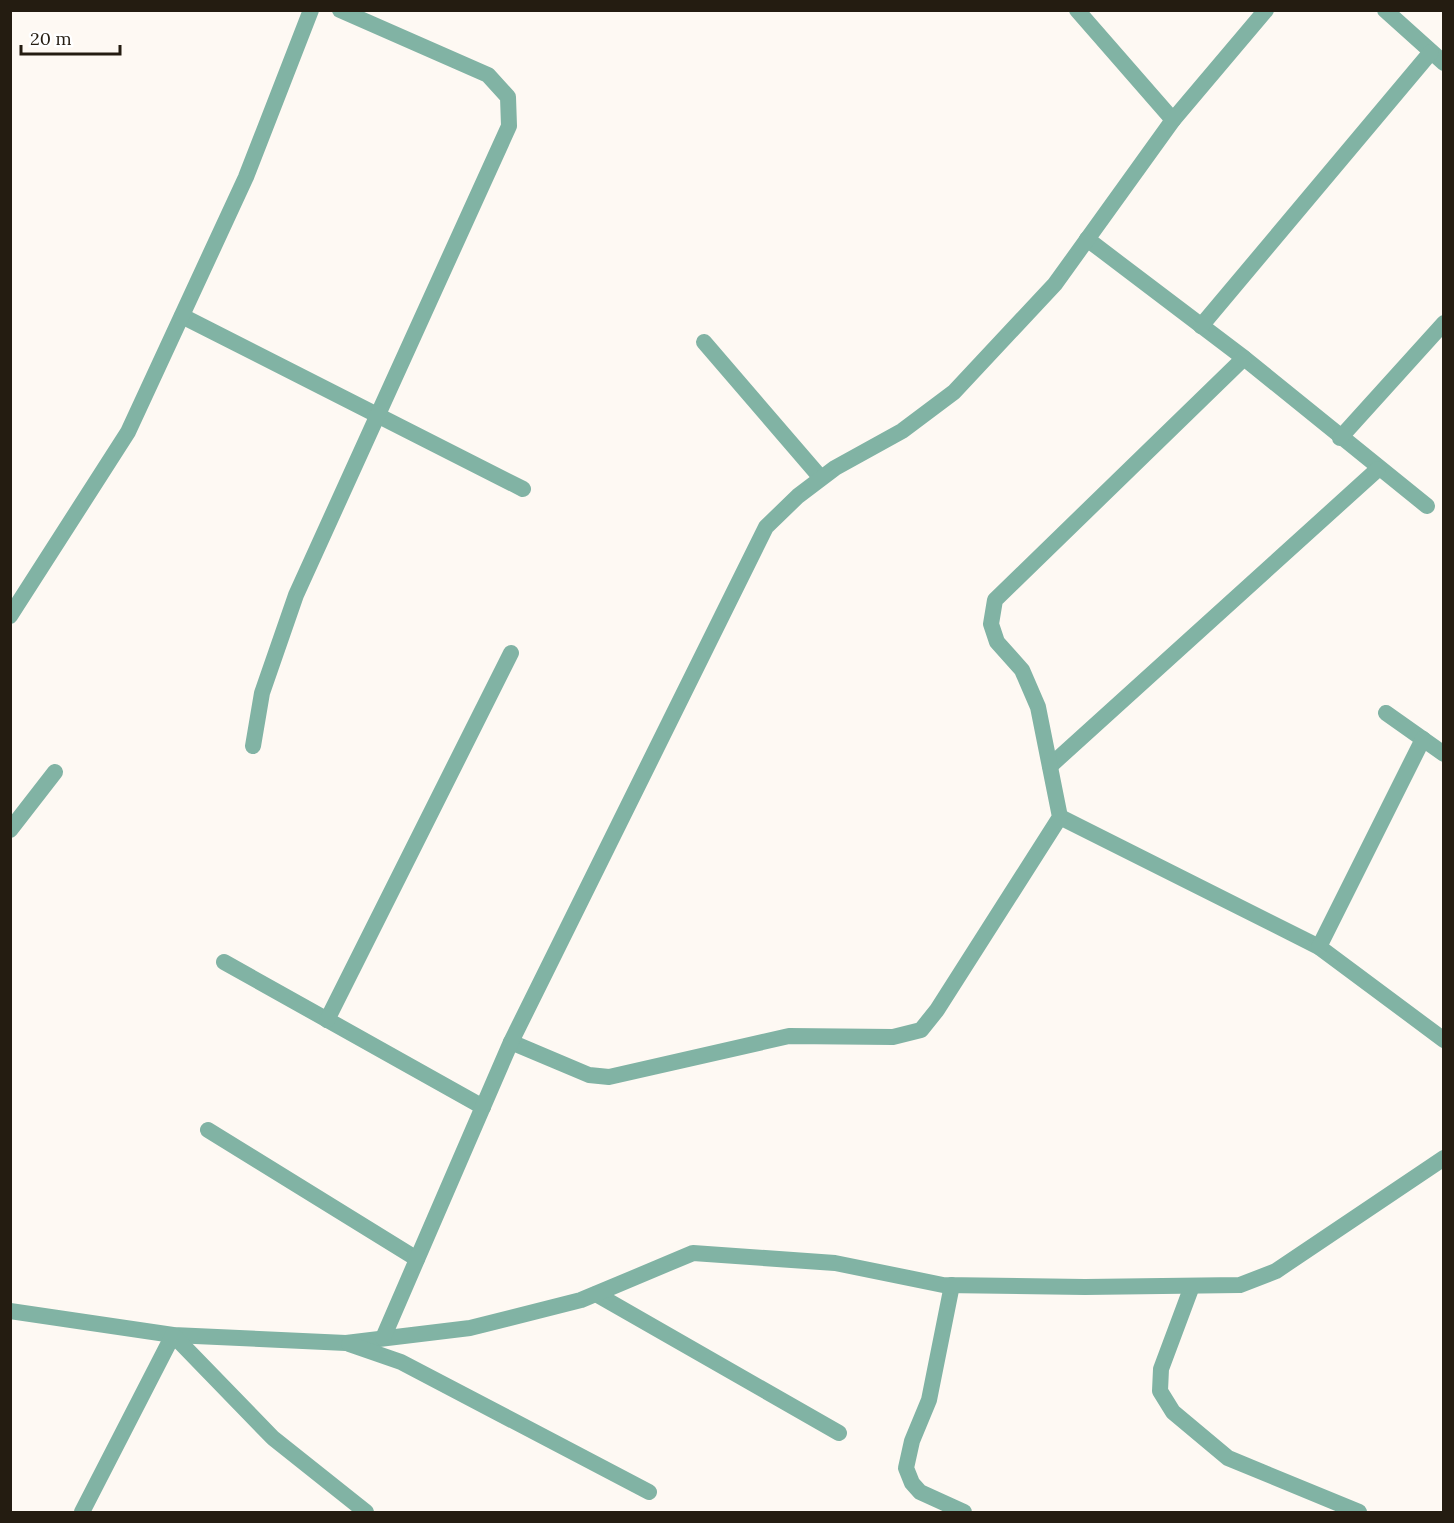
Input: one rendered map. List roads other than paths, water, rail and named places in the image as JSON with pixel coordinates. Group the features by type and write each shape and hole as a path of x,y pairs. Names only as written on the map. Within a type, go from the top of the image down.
{"street":[{"path":"10,616 128,432 246,177 310,10"},
{"path":"254,746 262,693 296,595 509,126 508,97 488,75 340,10"},
{"path":"1077,10 1173,120"},
{"path":"383,1338 511,1042 766,527 798,496 821,478 902,431 954,392 1055,284 1173,120 1266,10"},
{"path":"1201,326 1437,58 1385,10"},
{"path":"1087,239 1244,358 1378,470 1427,506"},
{"path":"182,316 523,489"},
{"path":"1340,438 1443,322"},
{"path":"704,342 821,478"},
{"path":"511,1042 589,1075 609,1077 789,1036 893,1037 921,1030 937,1010 1060,818 1038,708 1022,670 998,642 991,624 995,600 1244,358"},
{"path":"1050,766 1378,470"},
{"path":"327,1020 511,653"},
{"path":"1386,713 1443,754"},
{"path":"1319,947 1423,739"},
{"path":"10,830 55,772"},
{"path":"1060,818 1319,947 1443,1040"},
{"path":"224,962 483,1107"},
{"path":"208,1130 417,1259"},
{"path":"10,1311 173,1335 345,1343 470,1328 581,1300 693,1253 835,1263 952,1285 1240,1285 1276,1271 1443,1158"},
{"path":"952,1285 929,1400 912,1440 906,1468 912,1483 920,1492 964,1512"},
{"path":"1192,1286 1161,1369 1160,1391 1173,1412 1228,1458 1359,1512"},
{"path":"596,1294 839,1433"},
{"path":"82,1512 173,1335"},
{"path":"173,1335 273,1438 366,1512"},
{"path":"345,1343 400,1362 649,1492"}]}
